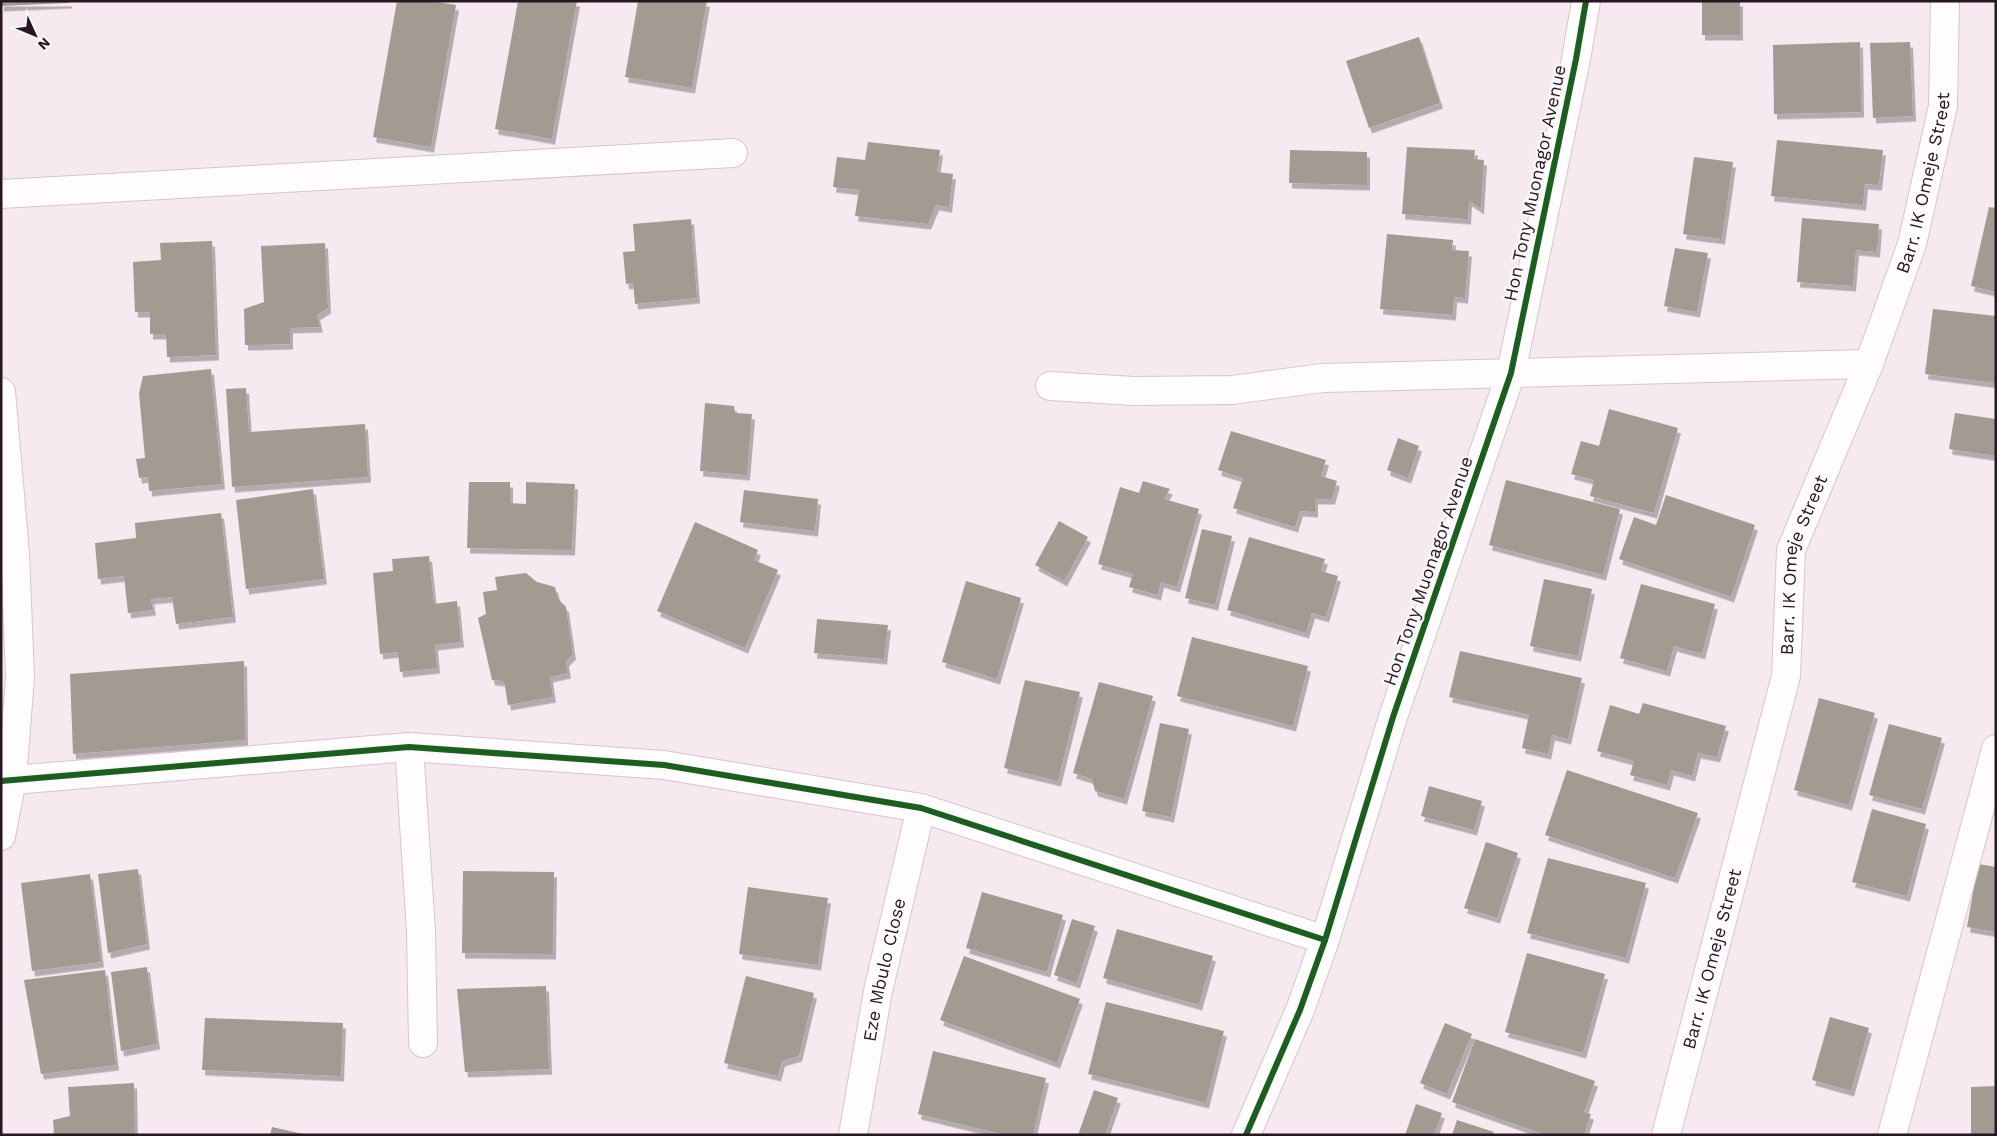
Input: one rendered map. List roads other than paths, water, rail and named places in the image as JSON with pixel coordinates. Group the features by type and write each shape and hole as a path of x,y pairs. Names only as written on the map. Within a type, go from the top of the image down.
{"street":[{"name":"Hon Tony Muonagor Avenue","path":"1246,1135 1300,1010 1325,940 1393,717 1511,373 1576,59 1586,1"},
{"name":"Barr. IK Omeje Street","path":"1666,1135 1786,676 1792,550 1869,364 1912,244 1943,106 1945,1"},
{"path":"1,194 733,153"},
{"path":"1050,386 1134,391 1232,390 1323,378 1869,364"},
{"path":"1,392 15,553 20,677 1,836"},
{"path":"7,781 409,747 664,765 921,808 1325,940"},
{"path":"409,747 421,932 423,1042"},
{"path":"1892,1135 1996,748"},
{"name":"Eze Mbulo Close","path":"853,1135 878,991 921,808"}]}
